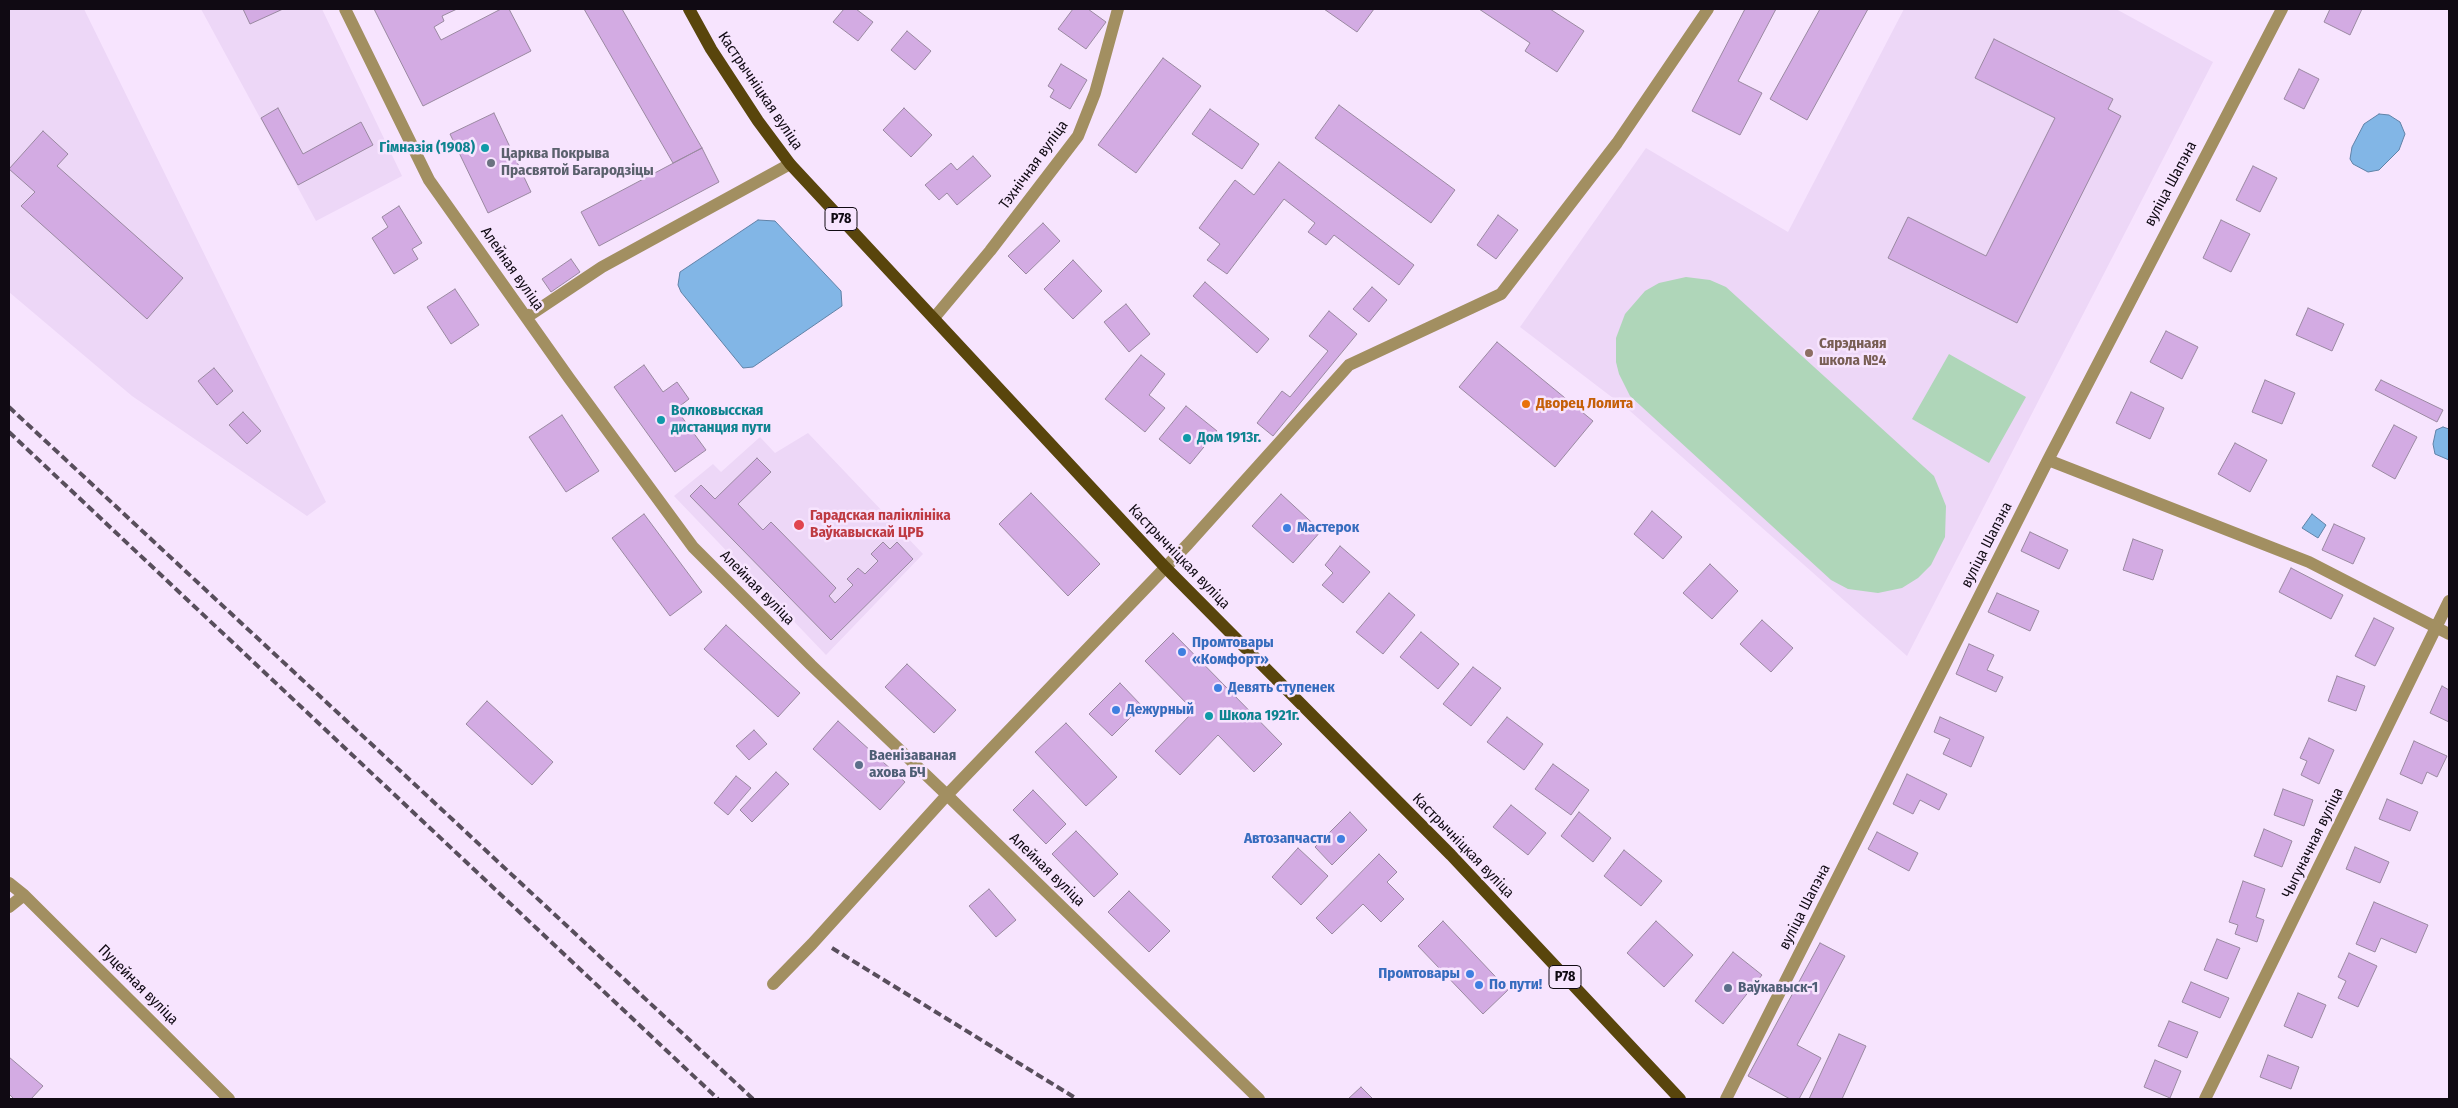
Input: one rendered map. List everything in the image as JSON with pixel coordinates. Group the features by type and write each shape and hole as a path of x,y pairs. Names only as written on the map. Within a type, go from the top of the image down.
{"main road":[{"name":"Кастрычніцкая вуліца","path":"689,9 721,65 758,121 790,164 1165,567 1451,855 1680,1099"}],"street":[{"name":"Алейная вуліца","path":"345,9 429,180 526,317 694,547 810,665 947,795 1259,1099"},
{"name":"Тэхнічная вуліца","path":"934,318 990,251 1078,136 1095,94 1118,9"},
{"path":"773,984 812,944 947,795 1165,567 1348,365 1502,294 1616,143 1708,9"},
{"name":"вуліца Шапэна","path":"1726,1099 2048,460 2282,9"},
{"path":"526,317 602,267 790,164"},
{"path":"2048,460 2309,562 2449,634"},
{"name":"Чыгуначная вуліца","path":"2205,1099 2449,601"},
{"name":"Пуцейная вуліца","path":"9,883 24,895 228,1099"},
{"path":"9,907 24,895"}],"shaded area":[{"path":"9,9 84,9 326,502 307,516 132,396 9,292"},
{"path":"201,9 322,9 402,176 316,221"},
{"name":"Сярэднаяя школа №4","path":"1904,9 2116,9 2213,62 1907,656 1630,411 1520,327 1646,148 1788,232"},
{"name":"Гарадская паліклініка Ваўкавыскай ЦРБ","path":"808,433 923,554 826,655 674,496 713,464 721,472 760,437 775,453"}],"green space":[{"path":"1686,277 1710,280 1726,287 1934,476 1946,506 1945,537 1931,565 1918,578 1902,588 1878,593 1848,589 1831,580 1630,396 1619,374 1616,362 1616,338 1625,314 1645,291 1659,283"},
{"path":"1949,354 2026,397 1989,463 1912,419"}],"water":[{"path":"2379,114 2389,115 2400,122 2405,134 2399,150 2379,170 2368,172 2353,164 2350,159 2352,147 2364,124"},
{"path":"758,220 775,221 841,291 842,306 753,367 743,368 681,292 678,285 680,272"},
{"path":"2443,427 2449,429 2449,460 2435,454 2433,444 2436,430"},
{"path":"2312,514 2326,525 2318,538 2302,528"}],"building":[{"path":"243,9 283,9 250,24"},
{"path":"374,9 457,9 442,16 444,21 434,27 441,40 501,9 509,9 531,51 423,106"},
{"path":"584,9 622,9 702,148 673,163"},
{"path":"844,9 856,9 873,22 858,41 833,22"},
{"path":"1073,9 1088,9 1106,22 1086,49 1058,29"},
{"path":"1324,9 1374,9 1357,32"},
{"path":"1479,9 1550,9 1584,31 1557,72 1525,51 1530,43"},
{"path":"1745,9 1776,9 1738,81 1762,93 1740,135 1692,111"},
{"path":"1820,9 1868,9 1807,120 1770,99"},
{"path":"2330,9 2362,9 2350,35 2324,22"},
{"path":"907,31 931,51 915,70 891,50"},
{"path":"1994,39 2113,99 2108,109 2121,116 2017,323 1888,258 1908,217 1986,256 2055,118 1975,78"},
{"path":"1163,58 1201,86 1136,173 1098,145"},
{"path":"1061,64 1087,80 1070,109 1050,97 1054,90 1048,86"},
{"path":"2299,69 2319,79 2304,109 2284,99"},
{"path":"1339,105 1455,190 1431,223 1315,138"},
{"path":"278,108 303,154 361,122 373,145 298,185 261,118"},
{"path":"904,108 932,135 911,157 883,130"},
{"path":"1210,109 1259,144 1242,169 1192,134"},
{"name":"Царква Покрыва Прасвятой Багародзіцы","path":"494,113 531,192 488,213 450,134"},
{"path":"43,131 68,154 57,166 183,278 147,319 21,206 35,192 9,169"},
{"path":"702,148 719,182 599,246 581,212"},
{"path":"973,156 991,176 957,205 947,193 939,200 925,185 951,163 957,170"},
{"path":"1279,162 1414,265 1399,285 1334,235 1326,245 1308,232 1315,223 1284,199 1227,274 1207,260 1220,244 1199,228 1235,180 1254,195"},
{"path":"2253,166 2277,178 2260,212 2236,200"},
{"path":"399,206 422,243 412,249 418,259 394,274 372,238 388,227 382,217"},
{"path":"1498,215 1518,230 1496,259 1477,245"},
{"path":"2221,220 2250,234 2231,272 2203,258"},
{"path":"1043,223 1060,241 1026,274 1008,256"},
{"path":"571,259 580,272 551,292 542,279"},
{"path":"1073,260 1102,291 1073,319 1044,289"},
{"path":"1205,282 1269,339 1257,353 1193,296"},
{"path":"1372,287 1387,300 1369,322 1353,309"},
{"path":"455,289 479,325 451,344 427,307"},
{"path":"1126,304 1150,334 1129,352 1104,322"},
{"path":"2308,308 2344,324 2332,351 2296,335"},
{"path":"1329,311 1357,334 1273,436 1257,423 1282,391 1290,397 1328,351 1309,336"},
{"path":"2166,331 2198,347 2182,379 2150,362"},
{"name":"Дворец Лолита","path":"1497,342 1593,421 1555,467 1459,387"},
{"path":"1141,355 1165,374 1149,395 1165,408 1145,432 1105,399"},
{"name":"Волковысская дистанция пути","path":"644,365 663,392 677,382 689,399 676,409 706,450 675,472 614,387"},
{"path":"214,368 233,391 217,405 198,381"},
{"path":"2265,380 2295,393 2282,424 2252,412"},
{"path":"2381,380 2443,410 2437,422 2375,390"},
{"path":"2131,392 2164,408 2150,439 2116,423"},
{"path":"1186,406 1217,431 1190,464 1159,439"},
{"path":"243,412 261,431 247,444 229,425"},
{"path":"562,415 599,471 566,492 529,437"},
{"path":"2394,425 2417,437 2395,479 2372,466"},
{"path":"2235,443 2267,460 2250,492 2218,474"},
{"path":"757,458 771,472 738,504 763,530 771,522 836,588 829,596 835,603 853,585 847,579 858,568 865,574 878,561 871,554 883,542 890,549 897,542 913,559 831,640 690,496 701,485 715,499"},
{"path":"1031,493 1100,564 1068,596 999,524"},
{"name":"Мастерок","path":"1281,494 1321,531 1293,563 1252,526"},
{"path":"1652,511 1682,537 1663,559 1634,534"},
{"path":"644,514 702,592 670,616 612,538"},
{"path":"2334,524 2365,538 2353,564 2322,550"},
{"path":"2030,532 2068,550 2059,569 2021,551"},
{"path":"2133,539 2163,550 2153,580 2123,570"},
{"path":"1340,546 1370,572 1343,603 1322,585 1333,573 1325,565"},
{"path":"1710,564 1738,591 1712,619 1683,593"},
{"path":"2291,568 2343,595 2331,619 2279,592"},
{"path":"1389,593 1415,615 1383,654 1356,632"},
{"path":"1997,593 2039,611 2030,631 1988,612"},
{"path":"2374,618 2394,628 2375,666 2355,656"},
{"path":"1762,620 1793,648 1771,672 1740,644"},
{"path":"726,625 800,693 778,717 704,649"},
{"path":"1421,632 1459,664 1438,689 1400,657"},
{"path":"1173,633 1282,744 1254,772 1218,735 1180,775 1155,751 1194,711 1145,661"},
{"path":"1969,644 1994,655 1987,670 2003,677 1996,692 1956,674"},
{"path":"907,664 956,710 934,733 885,687"},
{"path":"1473,667 1501,688 1471,726 1443,704"},
{"path":"2337,676 2365,686 2356,711 2328,701"},
{"name":"Дежурный","path":"1120,683 1142,706 1112,736 1089,714"},
{"path":"2442,686 2449,690 2449,722 2430,713"},
{"path":"487,701 553,762 532,785 466,724"},
{"path":"1507,717 1543,744 1524,770 1487,742"},
{"path":"1940,717 1984,737 1971,767 1943,754 1950,739 1934,732"},
{"name":"Ваенізаваная ахова БЧ","path":"838,721 905,782 880,810 813,749"},
{"path":"1066,723 1117,777 1086,806 1035,752"},
{"path":"754,730 767,744 749,760 736,746"},
{"path":"2309,738 2334,750 2319,784 2301,775 2307,761 2300,758"},
{"path":"2414,741 2447,756 2437,777 2427,772 2422,784 2400,774"},
{"path":"1553,764 1589,790 1571,815 1535,789"},
{"path":"776,772 789,784 752,822 740,810"},
{"path":"1907,774 1947,794 1939,810 1920,800 1913,814 1893,804"},
{"path":"736,776 751,788 728,815 714,803"},
{"path":"2283,789 2313,800 2304,826 2274,815"},
{"path":"1033,790 1066,824 1046,844 1013,810"},
{"path":"2387,799 2418,812 2410,831 2379,819"},
{"path":"1511,805 1546,833 1528,855 1493,827"},
{"name":"Автозапчасти","path":"1350,812 1367,830 1332,865 1315,847"},
{"path":"1579,812 1611,838 1593,862 1561,836"},
{"path":"2264,829 2292,841 2282,867 2254,856"},
{"path":"1076,831 1118,874 1094,897 1052,854"},
{"path":"1877,832 1918,853 1909,871 1868,849"},
{"path":"2355,847 2389,862 2380,883 2346,869"},
{"path":"1298,848 1328,876 1301,905 1272,877"},
{"path":"1624,850 1662,881 1641,906 1604,876"},
{"path":"1379,854 1397,872 1387,882 1404,899 1381,922 1363,904 1332,934 1316,918"},
{"path":"2243,881 2265,889 2256,917 2264,920 2257,942 2235,934 2238,925 2229,922"},
{"path":"989,889 1016,920 996,937 969,906"},
{"path":"1129,891 1170,931 1149,952 1108,912"},
{"path":"2374,902 2428,925 2416,953 2381,938 2375,952 2356,944"},
{"name":"Промтовары","path":"1443,921 1508,990 1483,1014 1418,946"},
{"path":"1656,921 1693,955 1664,987 1627,953"},
{"path":"2217,939 2240,948 2227,979 2204,970"},
{"path":"1820,943 1845,956 1797,1045 1821,1058 1799,1099 1790,1099 1748,1076"},
{"name":"Ваўкавыск-1","path":"1733,952 1762,975 1723,1024 1695,1001"},
{"path":"2349,953 2377,966 2358,1007 2338,998 2346,981 2338,977"},
{"path":"2191,982 2229,998 2220,1018 2182,1002"},
{"path":"2298,993 2326,1005 2312,1038 2284,1026"},
{"path":"2169,1021 2198,1032 2187,1058 2158,1046"},
{"path":"1839,1034 1866,1046 1842,1099 1809,1099"},
{"path":"2268,1055 2299,1067 2291,1089 2260,1077"},
{"path":"9,1057 43,1086 31,1099 14,1099 9,1094"},
{"path":"2155,1060 2181,1071 2170,1098 2144,1087"},
{"path":"1361,1087 1373,1099 1348,1099"}],"railway":[{"path":"9,407 753,1099"},
{"path":"9,432 718,1099"},
{"path":"832,948 1077,1099"}],"place":[{"name":"Гімназія (1908)","path":"485,148"},
{"name":"Царква Покрыва Прасвятой Багародзіцы","path":"491,163"},
{"name":"Сярэднаяя школа №4","path":"1809,353"},
{"name":"Дворец Лолита","path":"1526,404"},
{"name":"Волковысская дистанция пути","path":"661,420"},
{"name":"Дом 1913г.","path":"1187,438"},
{"name":"Гарадская паліклініка Ваўкавыскай ЦРБ","path":"799,525"},
{"name":"Мастерок","path":"1287,528"},
{"name":"Промтовары «Комфорт»","path":"1182,652"},
{"name":"Девять ступенек","path":"1218,688"},
{"name":"Дежурный","path":"1116,710"},
{"name":"Школа 1921г.","path":"1209,716"},
{"name":"Ваенізаваная ахова БЧ","path":"859,765"},
{"name":"Автозапчасти","path":"1341,839"},
{"name":"Промтовары","path":"1470,974"},
{"name":"По пути!","path":"1479,985"},
{"name":"Ваўкавыск-1","path":"1728,988"}]}
